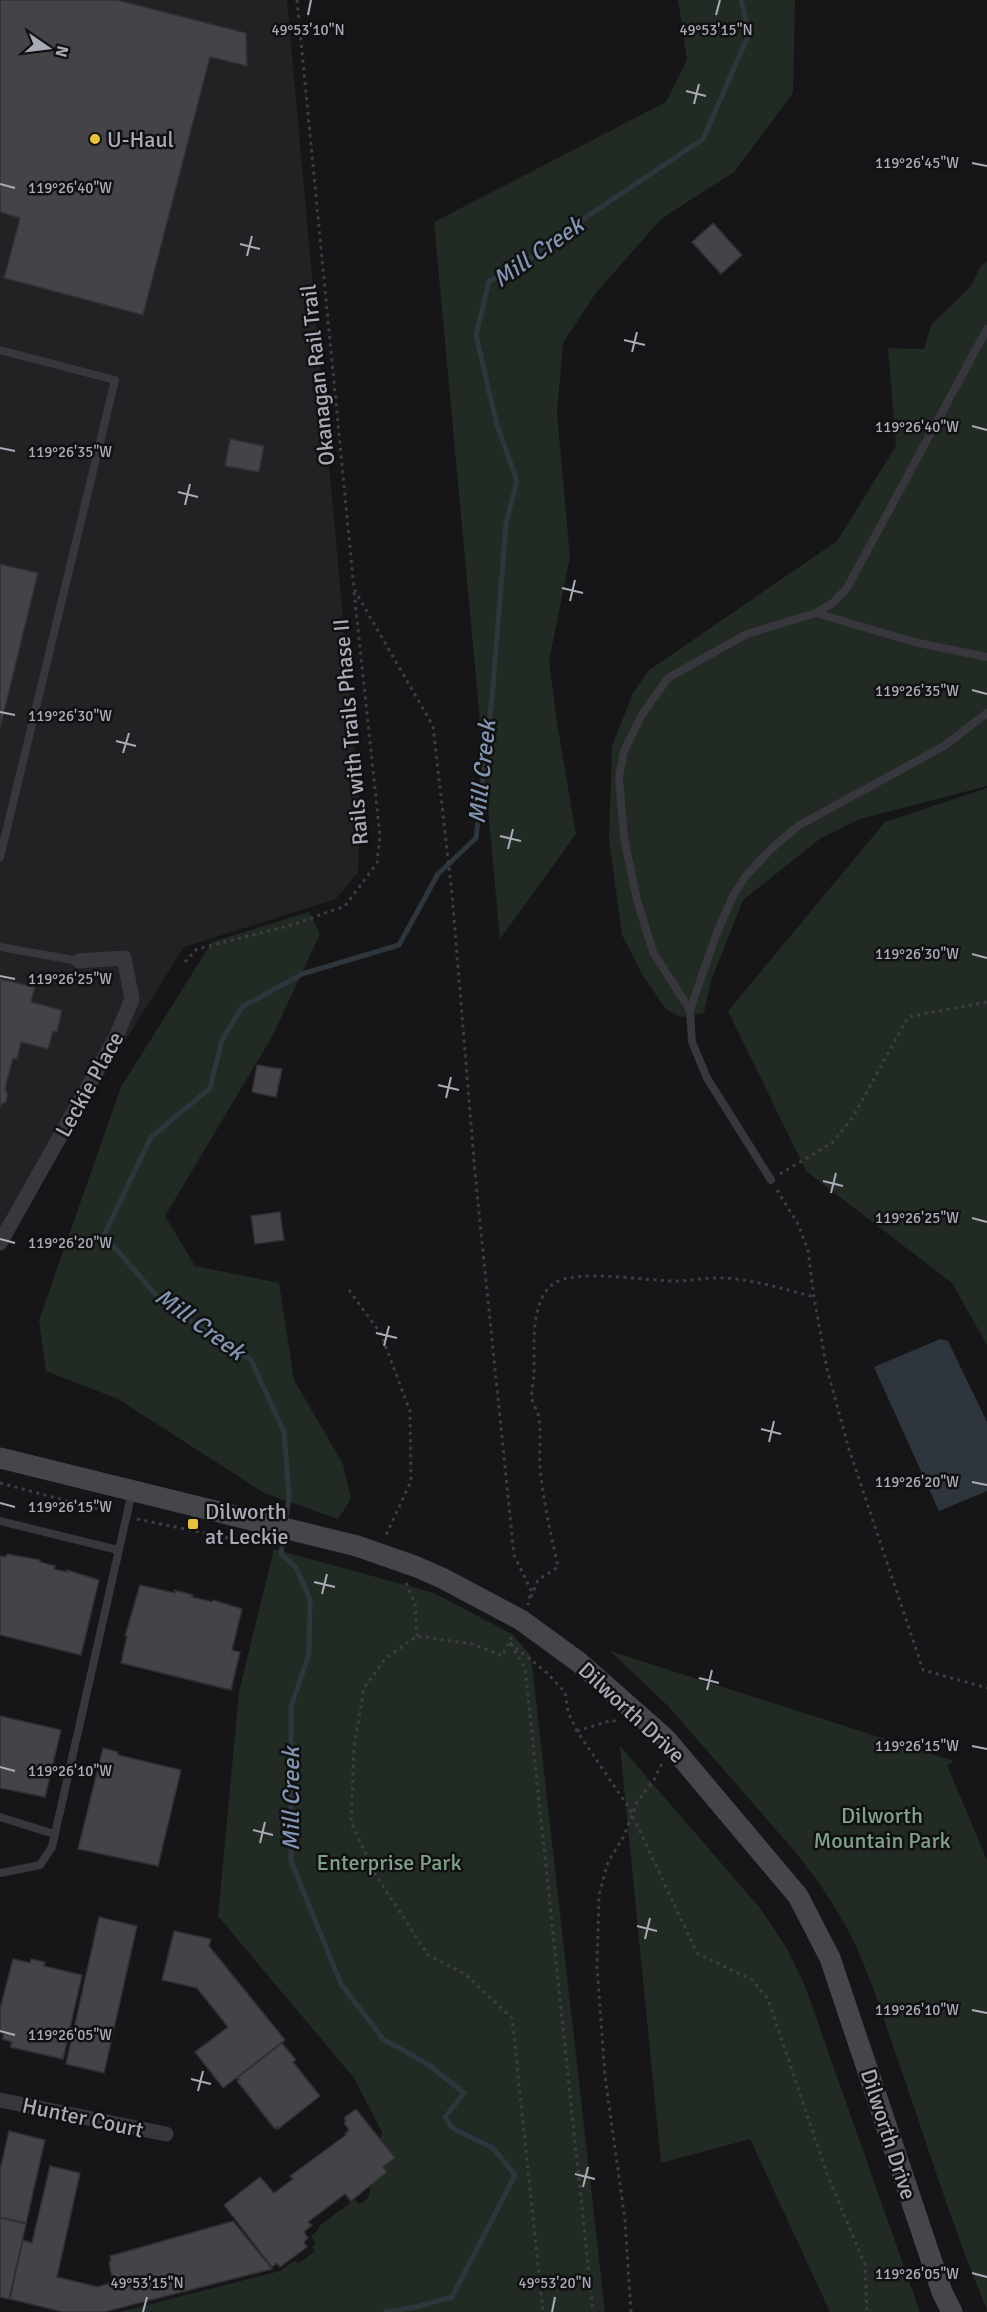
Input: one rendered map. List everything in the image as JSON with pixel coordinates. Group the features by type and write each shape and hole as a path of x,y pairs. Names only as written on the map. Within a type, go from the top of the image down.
{"street":[{"name":"Leckie Place","path":"0,1243 116,1038 132,999 124,958 80,961"},
{"name":"Dilworth Drive","path":"0,1458 381,1553 442,1578 521,1620 562,1649 580,1662 665,1738 798,1896 830,1958 942,2292 952,2312"},
{"name":"Hunter Court","path":"0,2100 166,2134"}],"lane":[{"path":"690,1010 653,952 637,900 624,837 620,778 624,751 641,716 668,678 747,634 816,613 834,602 847,588 987,329"},
{"path":"0,350 115,380 0,857"},
{"path":"816,613 914,642 987,657"},
{"path":"771,1180 707,1078 692,1041 690,1010 716,935 732,898 745,877 770,849 798,826 944,746 987,713"},
{"path":"0,946 80,961"},
{"path":"0,1872 40,1865 52,1847 132,1491"},
{"path":"0,1521 118,1550"},
{"path":"0,1817 54,1834"}],"path":[{"name":"Okanagan Rail Trail","path":"297,0 354,589 433,726 452,894 475,1173 514,1555 531,1590 529,1603 538,1581 558,1567 540,1469 539,1416 532,1398 535,1343 533,1330 541,1300 552,1284 565,1278 586,1276 674,1281 723,1278 766,1284 814,1297"},
{"name":"Rails with Trails Phase II","path":"185,962 197,949 292,924 345,906 376,863 380,836 354,589"},
{"path":"987,1002 908,1017 853,1117 832,1143 771,1180 802,1234 808,1251 827,1369 849,1449 923,1670 987,1688"},
{"path":"349,1290 381,1334 410,1411 411,1480 387,1531 381,1553"},
{"path":"405,1583 415,1604 417,1636"},
{"path":"510,1643 502,1656 473,1644 417,1636 386,1658 364,1688 354,1748 351,1822 375,1874 428,1955 465,1974 512,2018 543,2312"},
{"path":"510,1643 525,1668 593,2312"},
{"path":"510,1643 547,1673 565,1692 568,1712 632,1814 697,1953 752,1980 768,1999 827,2174 865,2265 867,2312"},
{"path":"578,1731 612,1720 621,1723"},
{"path":"631,2312 624,2220 604,2076 597,1966 599,1895 608,1862 624,1836 637,1802 654,1780 661,1765 659,1759"}],"shaded area":[{"path":"0,0 287,0 360,806 358,872 336,899 184,947 0,1240"},
{"path":"940,1339 948,1341 987,1422 987,1491 939,1511 874,1367"}],"green space":[{"path":"678,0 795,0 793,93 734,172 661,219 595,294 563,343 557,413 570,557 549,661 576,834 500,939 434,222 666,102 687,60"},
{"path":"987,261 987,786 860,819 821,838 743,900 711,981 704,1013 681,1017 666,1009 643,976 622,935 609,839 612,746 633,693 648,671 837,541 896,446 888,348 924,349 931,325 971,286 980,267"},
{"path":"987,788 987,1345 952,1283 806,1171 728,1011 885,822"},
{"path":"309,912 320,934 272,1037 165,1216 195,1266 279,1283 294,1380 343,1464 351,1499 338,1519 264,1493 118,1399 46,1371 39,1320 121,1087 212,942"},
{"name":"Enterprise Park","path":"274,1549 434,1593 512,1634 531,1656 605,2312 119,2312 280,2271 295,2260 298,2264 315,2251 312,2247 316,2243 311,2236 319,2229 318,2227 355,2199 359,2204 368,2198 382,2132 354,2078 218,1916 239,1692"},
{"name":"Dilworth Mountain Park","path":"610,1651 954,1761 947,1765 987,1860 987,2310 952,2219 872,1985 839,1914 817,1880 792,1848 668,1706"},
{"path":"620,1746 760,1908 786,1947 805,1986 920,2312 830,2312 750,2139 661,2163"}],"building":[{"name":"U-Haul","path":"0,0 117,0 246,33 247,66 210,57 143,315 4,278 20,218 0,212"},
{"path":"713,223 742,255 721,274 692,242"},
{"path":"230,439 264,446 259,472 225,466"},
{"path":"0,564 38,573 0,728"},
{"path":"0,979 35,987 31,1002 62,1010 57,1032 53,1031 48,1049 21,1042 17,1059 13,1058 5,1089 8,1094 6,1102 0,1108"},
{"path":"257,1065 282,1069 276,1097 252,1092"},
{"path":"280,1212 284,1240 255,1244 251,1216"},
{"path":"7,1554 40,1560 40,1562 55,1566 54,1569 67,1572 67,1570 99,1580 81,1655 0,1635 0,1556 6,1557"},
{"path":"140,1585 175,1593 175,1590 193,1595 192,1597 212,1602 213,1600 242,1609 232,1650 240,1652 231,1690 121,1663 127,1636 125,1636"},
{"path":"0,1716 61,1730 45,1797 0,1788"},
{"path":"103,1748 118,1752 118,1755 181,1770 158,1866 78,1849"},
{"path":"99,1917 137,1926 104,2073 66,2064"},
{"path":"174,1931 211,1939 209,1946 285,2040 223,2088 195,2052 228,2027 197,1988 162,1980"},
{"path":"13,1959 30,1963 31,1959 45,1962 44,1966 82,1975 63,2059 10,2047 12,2042 2,2039 4,2033 0,2033 0,2009"},
{"path":"282,2043 296,2060 293,2062 320,2096 275,2129 237,2078"},
{"path":"356,2109 395,2158 383,2167 387,2172 351,2201 345,2194 308,2222 312,2225 304,2232 308,2238 304,2242 307,2247 280,2267 277,2263 272,2267 224,2205 260,2177 274,2193 293,2179 290,2176 346,2135 349,2130 344,2123 346,2121 344,2118"},
{"path":"9,2131 45,2140 26,2223 0,2217 0,2170"},
{"path":"50,2166 80,2173 57,2277 98,2287 113,2282 110,2256 233,2221 272,2269 104,2312 63,2312 10,2299 23,2240 32,2243"},
{"path":"0,2218 26,2224 9,2299 0,2297"}],"waterway":[{"name":"Mill Creek","path":"285,1525 289,1497 284,1432 251,1360 162,1302 104,1235 151,1137 210,1088 222,1040 242,1007 302,974 399,945 438,874 476,838 492,698 506,524 517,481 497,425 476,335 489,281 518,268 555,238 703,139 749,34 741,0"},
{"name":"Mill Creek","path":"284,1534 281,1554 296,1568 310,1599 309,1654 291,1707 291,1861 341,1984 383,2039 429,2065 464,2093 445,2117 452,2128 493,2148 515,2175 452,2297 416,2307 385,2312"}],"place":[{"name":"U-Haul","path":"95,139"},
{"name":"Dilworth at Leckie","path":"193,1524"}]}
